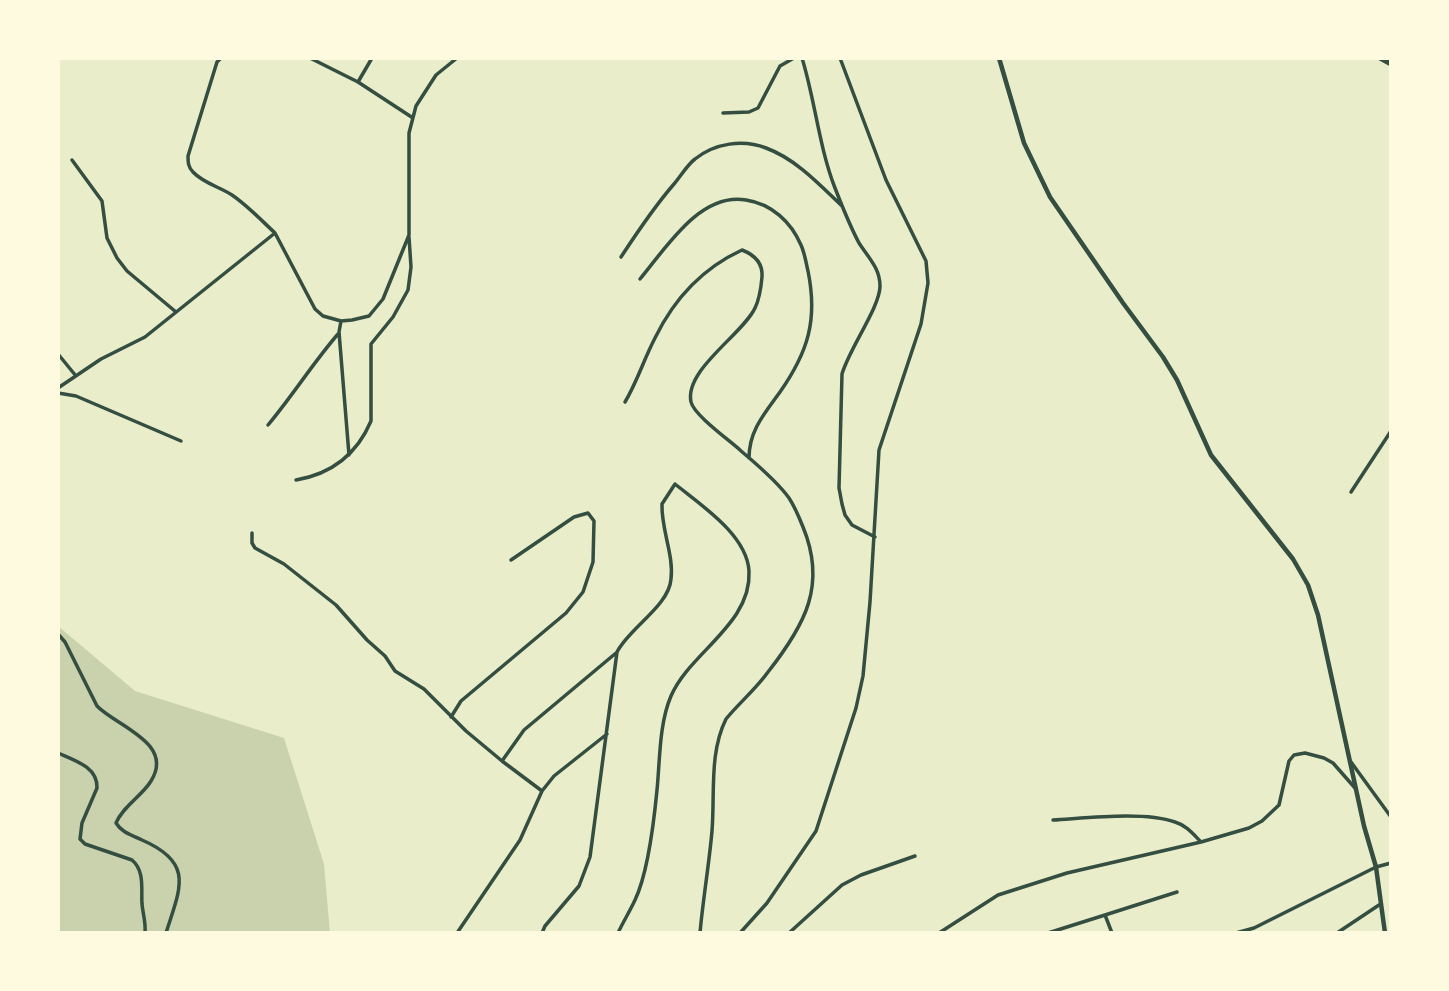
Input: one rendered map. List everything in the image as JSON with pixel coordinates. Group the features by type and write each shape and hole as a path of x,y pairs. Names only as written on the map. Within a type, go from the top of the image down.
{"main road":[{"path":"1380,58 1391,64"}],"street":[{"path":"221,58 217,62 188,156 189,166 191,171 201,178 232,195 275,233 315,309 323,316 341,321 369,316 376,309 409,235"},
{"path":"310,58 358,82 413,118"},
{"path":"358,82 372,58"},
{"path":"296,480 320,475 349,456 366,433 371,421 371,344 393,317 408,290 411,267 410,133 413,118 416,106 436,75 457,58"},
{"path":"723,113 758,108 780,66 794,58"},
{"path":"802,58 834,187 859,243 876,267 880,288 846,359 842,374 839,488 845,515 852,524 875,537"},
{"path":"740,933 807,848 824,812 856,708 863,676 875,537 879,450 920,324 929,271 921,248 886,180 840,58"},
{"path":"999,58 1024,144 1050,197 1163,357 1177,380 1211,455 1293,559 1308,585 1318,615 1356,790 1376,867 1379,905 1385,933"},
{"path":"621,257 653,207 695,159 722,145 749,144 781,155 809,175 844,208"},
{"path":"72,160 102,201 107,238 117,258 127,271 176,312"},
{"path":"640,279 697,215 728,199 754,201 778,213 793,227 803,249 812,291 811,329 797,366 751,436 749,458"},
{"path":"58,391 102,359 145,337 275,233"},
{"path":"625,402 654,339 674,304 691,285 732,254 742,250 751,254 762,269 761,293 755,309 707,362 692,388 691,401 696,411 783,491 795,509 811,548 815,580 808,606 780,655 768,673 726,719 722,728 713,775 712,835 699,933"},
{"path":"341,321 339,332 349,456"},
{"path":"268,425 339,332"},
{"path":"58,354 76,376"},
{"path":"58,391 76,396 181,441"},
{"path":"1351,492 1391,431"},
{"path":"502,761 524,730 617,652 628,634 657,606 669,588 671,571 661,508 675,484 727,527 743,553 749,567 749,576 744,599 728,626 677,684 671,696 664,727 644,870 636,899 618,933"},
{"path":"451,717 460,701 566,613 583,593 593,562 592,515 582,513 574,517 511,560"},
{"path":"252,533 255,548 293,571 336,605 385,656 395,671 424,689 451,717 542,791"},
{"path":"58,634 65,642 97,706 104,714 139,735 155,754 157,766 152,781 116,823 124,832 157,847 176,862 181,880 166,933"},
{"path":"542,933 579,886 587,866 595,830 617,652"},
{"path":"457,933 520,840 542,791 554,776 607,734"},
{"path":"939,933 998,895 1067,873 1249,828 1262,821 1279,805 1289,761 1294,755 1305,752 1324,758 1339,769 1356,790"},
{"path":"58,753 87,768 97,782 82,823 80,839 85,844 137,864 142,885 145,933"},
{"path":"1350,761 1391,817"},
{"path":"1053,820 1090,817 1151,818 1175,822 1201,842"},
{"path":"789,933 842,885 861,875 915,856"},
{"path":"1237,933 1254,928 1376,867 1390,863"},
{"path":"1048,933 1177,892"},
{"path":"1337,933 1379,905"},
{"path":"1105,915 1112,933"}],"green space":[{"path":"58,626 135,691 284,738 324,864 330,933 58,933"}]}
